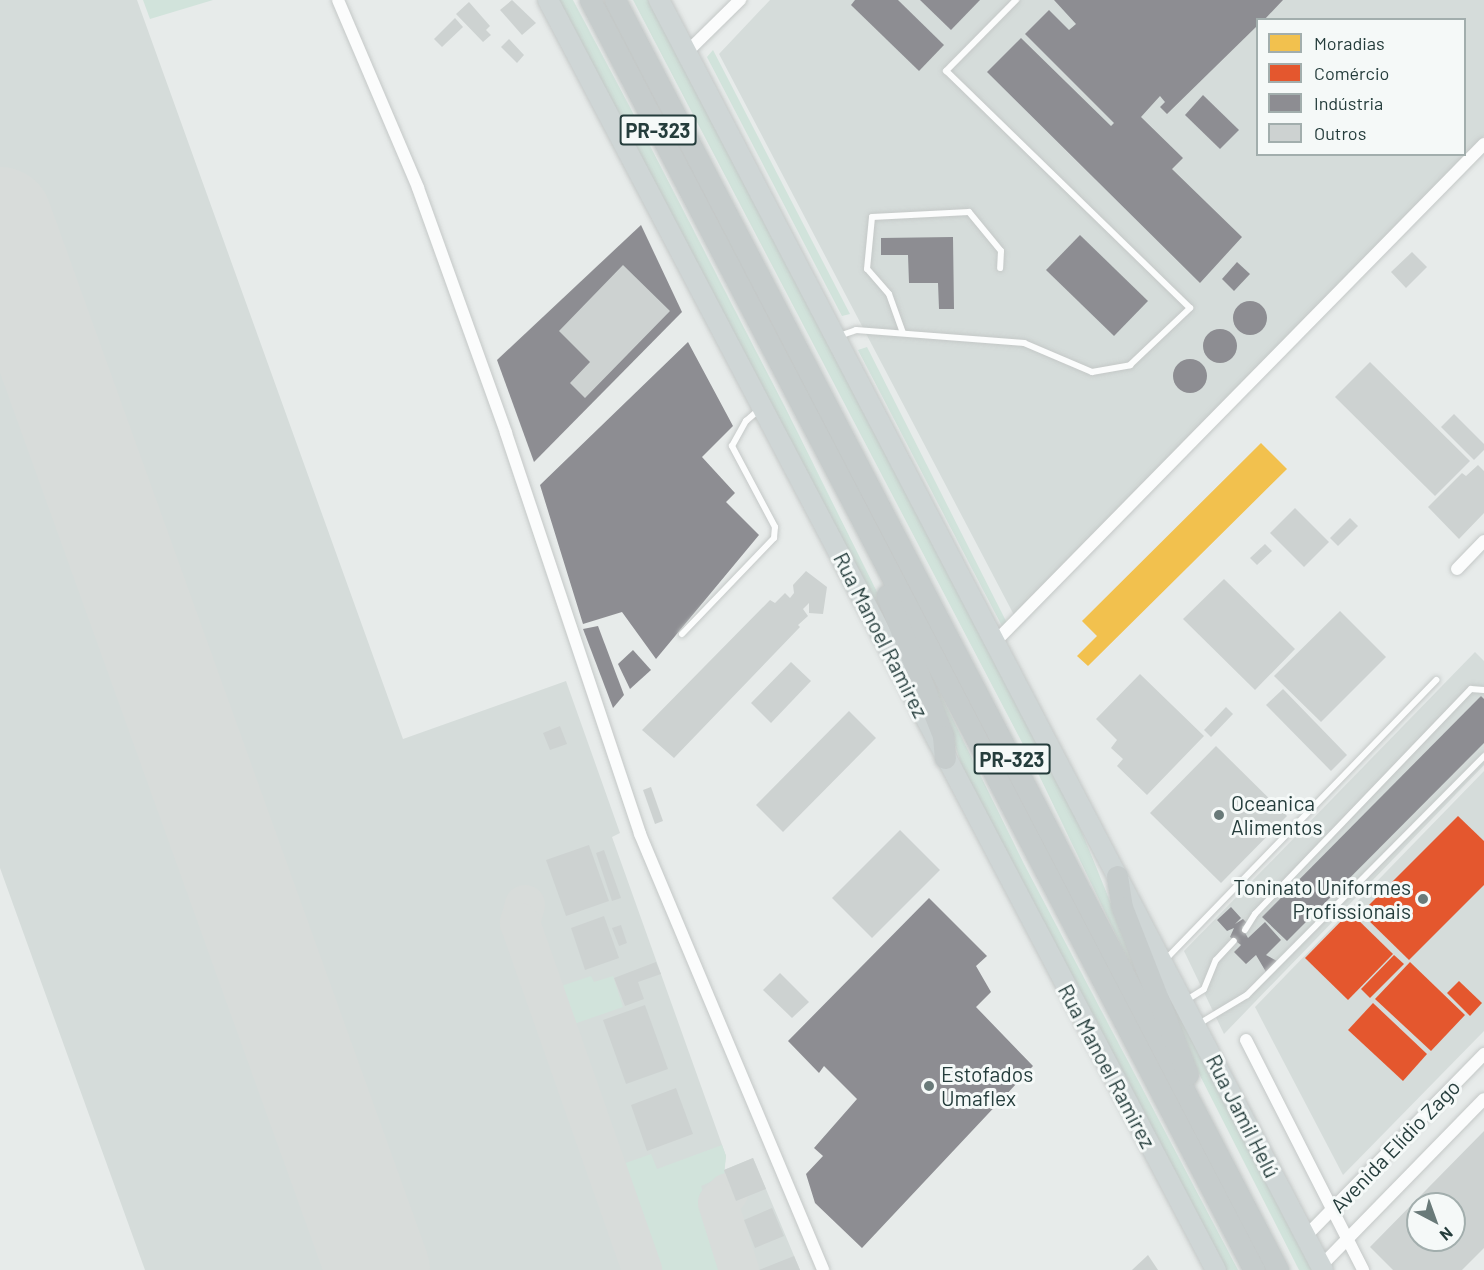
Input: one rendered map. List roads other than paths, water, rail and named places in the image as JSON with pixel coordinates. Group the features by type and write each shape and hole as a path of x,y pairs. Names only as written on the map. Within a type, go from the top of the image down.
{"highway":[{"name":"PR-323","path":"590,0 1254,1270"},
{"name":"PR-323","path":"615,0 1278,1270"},
{"path":"805,412 828,484 892,606 908,644 943,736 945,758"},
{"path":"1117,876 1122,907 1203,1111 1203,1127"}],"main road":[{"name":"Rua Manoel Ramirez","path":"548,0 1216,1270"},
{"name":"Rua Jamil Helú","path":"659,0 1117,876 1164,960 1322,1268"}],"street":[{"path":"338,0 426,210 506,433 640,834 823,1270"},
{"path":"686,53 740,0"},
{"path":"995,642 1484,144"},
{"path":"1457,569 1484,541"},
{"path":"1245,1040 1363,1270"},
{"name":"Avenida Elídio Zago","path":"1306,1236 1334,1210 1484,1054"},
{"name":"Avenida Elídio Zago","path":"1322,1268 1347,1238 1484,1099"}],"lane":[{"path":"835,338 856,330 1024,343 1092,372 1130,365 1190,308 946,71 1016,0"},
{"path":"903,333 889,294 867,269 872,217 969,212 1001,251 999,268"},
{"path":"682,634 774,538 775,527 732,446 746,421 761,408"},
{"path":"1164,960 1436,680"},
{"path":"1245,930 1255,914 1471,689 1484,690"},
{"path":"1197,1025 1248,995 1484,756"},
{"path":"1184,1001 1204,989 1216,960 1234,940"}],"place":[{"name":"Oceanica Alimentos","path":"1219,815"},
{"name":"Toninato Uniformes Profissionais","path":"1423,899"},
{"name":"Estofados Umaflex","path":"929,1086"}]}
